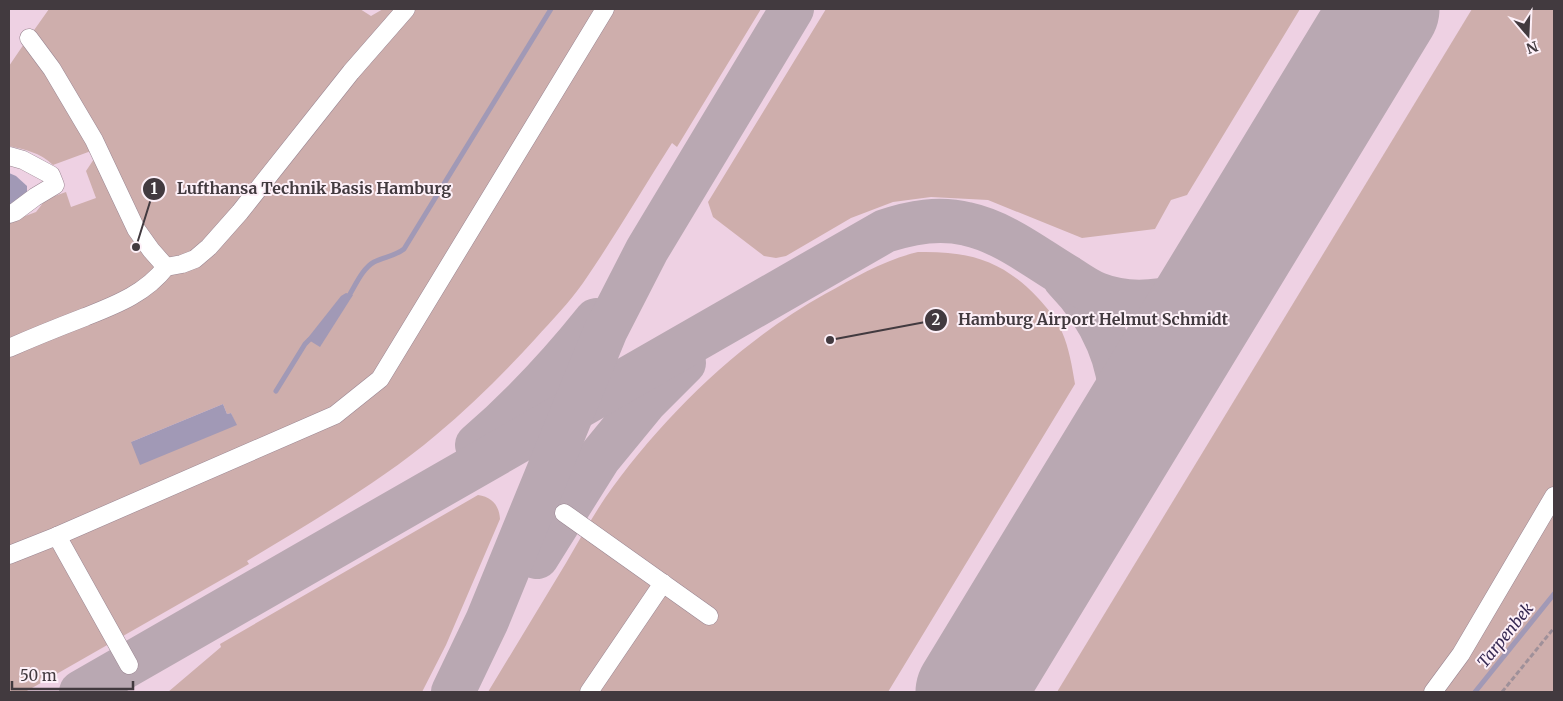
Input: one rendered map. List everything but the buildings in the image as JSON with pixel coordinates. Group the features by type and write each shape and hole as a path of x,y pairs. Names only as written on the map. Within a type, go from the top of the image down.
{"lane":[{"path":"9,348 123,302 145,288 166,267 195,259 209,247 240,212 351,72 406,9"},
{"path":"9,555 335,415 380,379 605,9"},
{"path":"29,38 52,69 94,140 136,229 166,267"},
{"path":"9,156 23,160 51,175 55,185 9,214"},
{"path":"1434,692 1461,654 1554,496"},
{"path":"564,513 709,616"},
{"path":"57,536 129,665"},
{"path":"589,692 663,583"}],"path":[{"path":"1502,692 1554,628"}],"shaded area":[{"path":"9,9 1554,9 1441,692 9,692"},
{"path":"49,9 360,9 371,16 383,9 401,9 206,245 181,260 164,257 155,248 32,33"},
{"path":"412,9 761,9 677,147 672,143 606,249 578,290 524,351 462,412 414,453 344,501 247,561 249,564 25,692 9,692 9,352 169,273 183,269","holes":["223,404 227,414 231,413 236,425 131,442"]},
{"path":"826,9 1300,9 1187,195 1171,200 1155,229 1082,238 988,200 931,197 893,202 851,218 786,256 776,258 764,256 713,217 708,202"},
{"path":"1472,9 1554,9 1554,692 1057,692"},
{"path":"26,41 49,72 155,266 143,286 9,344 9,222 36,212 46,199 66,192 71,207 96,198 86,171 94,159 91,151 53,165 37,154 9,146 9,66"},
{"path":"9,173 16,176 27,186 27,194 21,201 9,205"},
{"path":"918,252 953,253 984,260 998,266 1025,285 1055,318 1060,327 1068,351 1075,384 888,692 488,692 605,498 651,439 677,411 733,358 793,313 870,270"},
{"path":"346,293 353,295 320,347 307,339 341,296"},
{"path":"223,404 227,414 231,413 237,425 140,465 131,442"},
{"path":"478,495 494,502 500,519 446,645 422,692 168,692 221,647 220,644"}],"waterway":[{"path":"350,294 366,268 374,262 404,249 551,9"},
{"path":"276,391 309,340"},
{"name":"Tarpenbek","path":"1475,692 1554,594"}],"taxiway":[{"path":"453,692 487,621 606,330 647,250 792,9"},
{"path":"81,692 885,231 915,223 936,221 957,222 981,228 1007,239 1093,292 1112,299 1129,301 1161,300 1183,294 1203,284 1237,253"},
{"path":"1065,279 1078,293 1100,325 1108,342 1119,379 1121,398 1120,418 1108,466"},
{"path":"477,445 540,385 596,320"},
{"path":"537,557 599,458 645,402 684,363"}],"runway":[{"path":"970,692 1385,9"}],"place":[{"name":"Lufthansa Technik Basis Hamburg","path":"136,247"},
{"name":"Hamburg Airport Helmut Schmidt","path":"830,340"}]}
